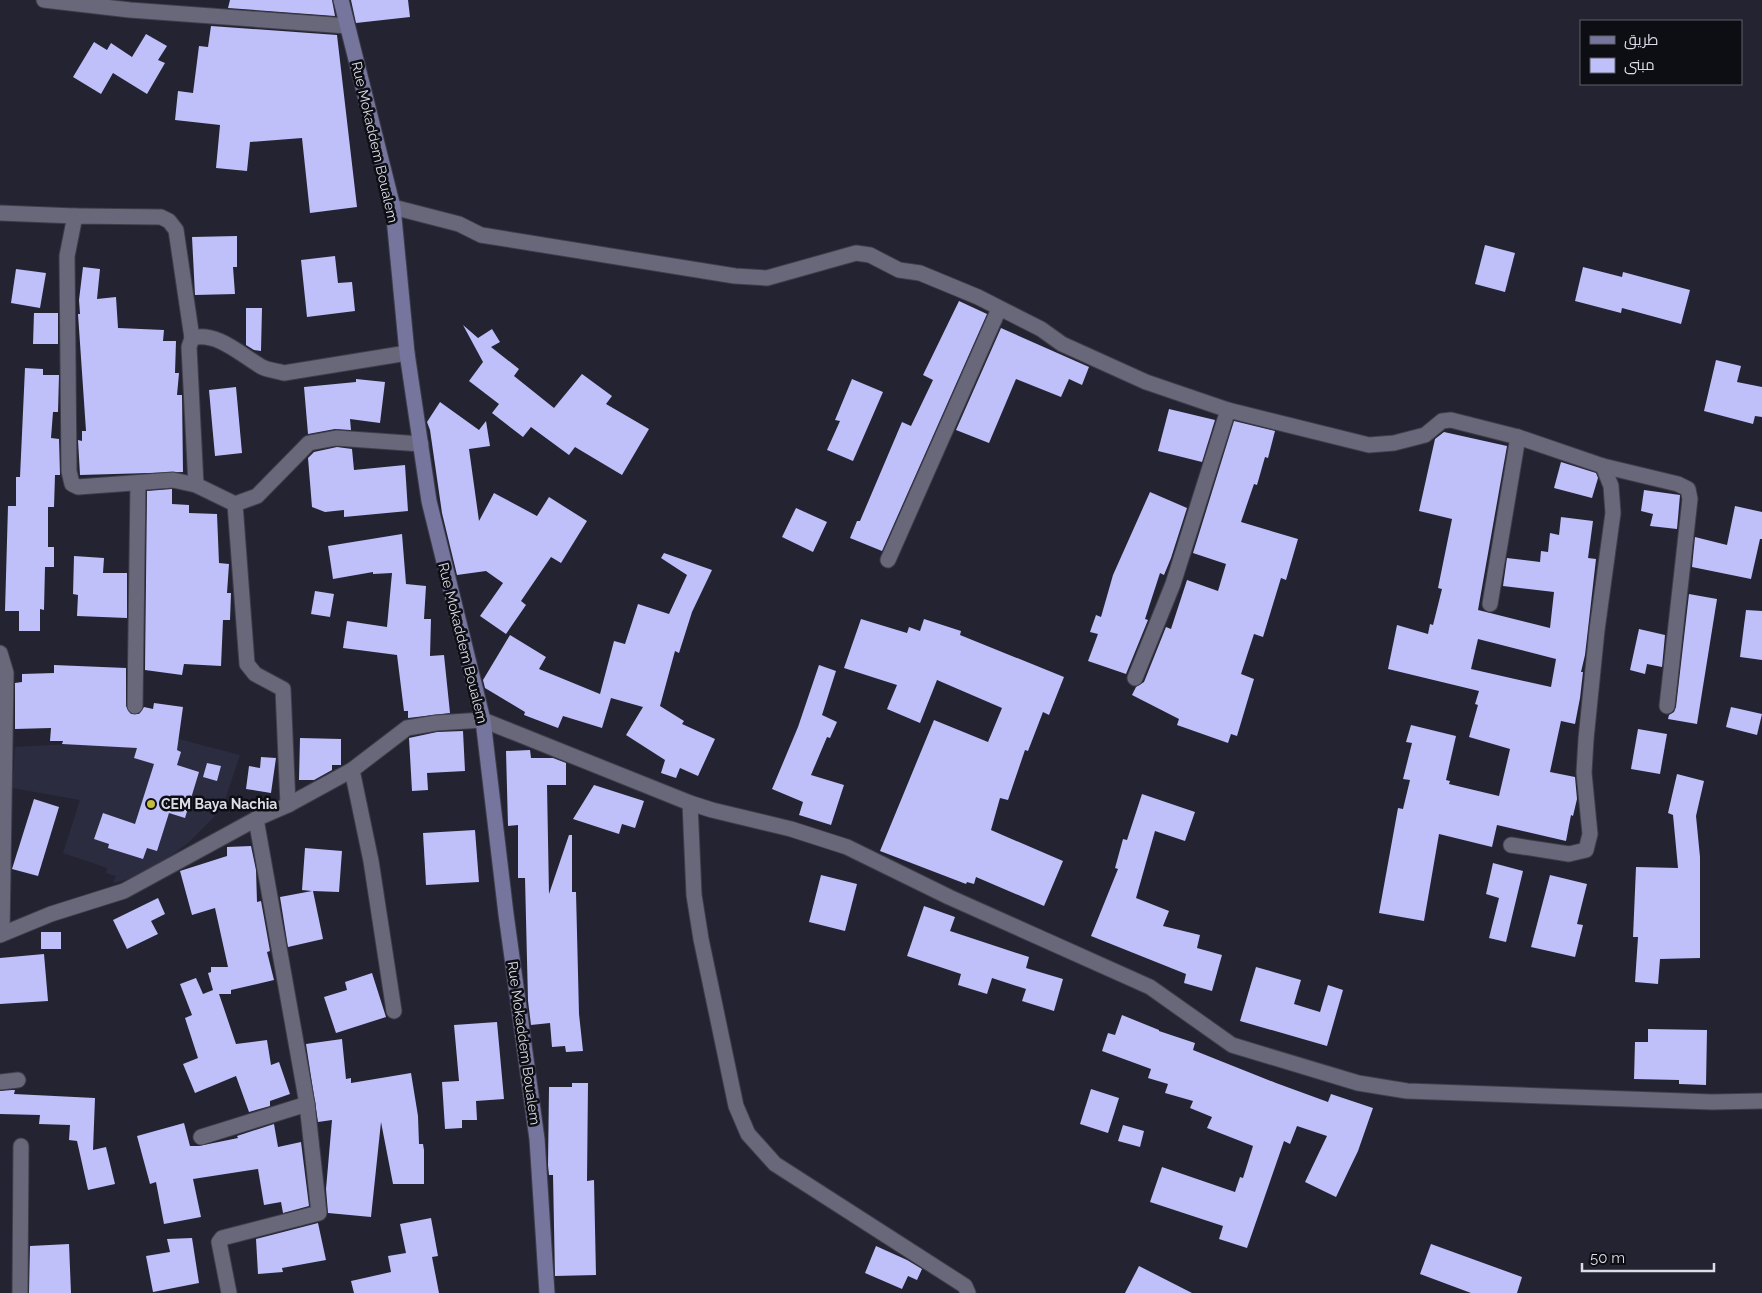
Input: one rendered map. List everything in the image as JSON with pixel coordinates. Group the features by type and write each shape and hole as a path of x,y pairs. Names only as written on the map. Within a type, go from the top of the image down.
{"street":[{"path":"44,0 130,10 347,26"},
{"name":"Rue Mokaddem Boualem","path":"340,0 393,207 407,353 429,501 483,720 504,895 537,1139 547,1293"},
{"path":"393,207 459,224 481,235 735,276 767,278 856,253 870,255 900,270 920,273 1000,309 1041,329 1062,344 1146,382 1228,410 1369,445 1394,443 1425,435 1442,421 1451,420 1518,436 1603,466 1670,481 1688,488 1690,499 1668,706"},
{"path":"0,213 161,217 169,221 176,230 192,338 189,347 196,485"},
{"path":"74,216 66,256 69,471 72,484 78,487 173,480 196,485 235,504 258,496 309,443 336,438 421,444"},
{"path":"888,560 1000,309"},
{"path":"192,338 200,336 214,338 264,368 284,373 407,353"},
{"path":"1135,678 1173,584 1228,410"},
{"path":"1490,604 1518,436"},
{"path":"1511,845 1569,854 1586,850 1590,834 1584,773 1586,739 1597,630 1613,513 1611,486 1603,466"},
{"path":"136,706 138,483"},
{"path":"235,504 247,664 255,674 282,689 288,805"},
{"path":"0,653 6,673 1,935 51,914 124,891 256,819 288,805 352,770 407,728 436,723 483,720 712,810 791,829 847,847 949,896 1150,987 1232,1045 1358,1083 1407,1091 1712,1102 1762,1101"},
{"path":"352,770 371,861 394,1011"},
{"path":"690,802 694,895 701,939 736,1106 748,1134 775,1164 965,1286 968,1293"},
{"path":"229,1293 219,1250 219,1242 222,1238 319,1214 308,1104 256,819"},
{"path":"0,1082 18,1080"},
{"path":"201,1137 308,1104"},
{"path":"20,1293 22,1146"}],"shaded area":[{"name":"CEM Baya Nachia","path":"133,727 240,755 222,809 188,843 158,865 129,879 113,883 116,876 106,873 107,868 63,853 80,800 12,788 15,747 121,741"}],"building":[{"path":"230,0 332,0 335,16 228,8"},
{"path":"351,0 408,0 410,17 356,23"},
{"path":"211,26 337,35 357,207 310,213 302,138 250,142 247,171 216,168 220,125 175,120 178,91 193,93 199,46 208,47"},
{"path":"146,34 167,46 158,60 165,63 147,94 113,73 101,94 73,77 94,42 107,50 111,43 132,57"},
{"path":"237,236 237,267 233,267 235,294 195,295 192,237"},
{"path":"1485,245 1515,253 1505,292 1475,284"},
{"path":"335,256 338,283 352,282 355,311 307,317 301,260"},
{"path":"83,267 100,269 97,299 116,297 118,328 164,330 163,341 176,341 175,373 179,373 177,395 182,395 183,472 80,475 78,440 82,441 82,431 86,431 78,314 80,314 79,300"},
{"path":"1583,267 1622,277 1623,272 1690,290 1681,324 1622,308 1621,313 1575,301"},
{"path":"16,269 46,273 40,308 11,303"},
{"path":"959,301 987,314 882,551 850,538 857,521 860,521 902,422 911,426 933,380 923,375"},
{"path":"246,308 262,308 261,351 254,350 246,345"},
{"path":"34,313 58,313 58,344 33,344"},
{"path":"463,325 478,338 492,329 500,342 491,347 519,369 514,376 554,408 582,374 612,396 606,404 649,429 622,475 575,447 569,455 531,427 523,437 492,413 499,404 469,381 483,362"},
{"path":"1001,328 1089,367 1082,385 1069,379 1061,397 1016,379 989,443 956,430"},
{"path":"1716,360 1741,366 1737,382 1762,387 1762,417 1755,416 1753,424 1704,411"},
{"path":"25,368 43,369 43,375 59,375 58,412 53,412 51,438 59,439 60,475 55,475 54,507 48,507 48,547 54,547 54,567 45,567 44,610 40,609 40,631 19,631 19,611 5,611 8,506 16,506 16,477 20,477"},
{"path":"356,379 385,382 380,423 350,419 351,430 335,429 308,434 304,387 356,382"},
{"path":"852,379 883,392 853,461 827,450 840,421 835,420"},
{"path":"236,387 242,453 215,456 209,390"},
{"path":"440,402 479,430 486,421 490,446 469,449 479,521 494,493 537,516 549,497 587,521 561,563 551,557 521,601 526,605 506,634 480,616 503,583 486,571 457,575 442,513 430,430 427,422"},
{"path":"1169,409 1215,420 1202,462 1158,451"},
{"path":"1234,421 1275,431 1268,458 1265,457 1257,485 1254,484 1241,522 1298,539 1286,580 1281,578 1263,637 1254,634 1241,674 1254,679 1237,736 1231,734 1228,743 1177,725 1179,719 1132,695 1136,687 1144,682 1166,627 1171,629 1187,580 1218,591 1226,564 1193,553"},
{"path":"1444,432 1507,446 1478,610 1550,628 1554,592 1503,586 1507,558 1540,562 1541,551 1548,552 1550,533 1559,535 1561,517 1593,521 1588,558 1596,559 1585,655 1581,672 1583,672 1580,698 1575,724 1561,721 1550,772 1575,777 1577,799 1573,816 1571,815 1566,841 1497,825 1492,847 1439,834 1424,921 1379,913 1398,808 1403,809 1410,780 1403,779 1412,743 1406,742 1411,725 1456,736 1446,780 1450,781 1449,784 1499,796 1510,749 1469,737 1478,705 1475,704 1479,691 1388,669 1397,625 1428,634 1430,624 1433,625 1442,589 1438,588 1452,519 1419,511 1435,439","holes":["1478,639 1556,659 1551,687 1471,669"]},
{"path":"337,447 352,449 354,470 405,465 408,511 344,517 344,510 325,512 312,507 308,458 314,452"},
{"path":"1561,462 1596,473 1598,478 1592,498 1554,488"},
{"path":"172,489 172,504 189,505 189,513 217,514 219,563 229,564 227,593 231,593 230,620 223,620 221,666 184,664 182,675 145,670 147,491"},
{"path":"1644,490 1680,495 1677,529 1650,526 1653,514 1641,511"},
{"path":"1150,492 1187,508 1164,575 1160,573 1145,619 1148,620 1126,674 1088,661 1098,634 1090,632 1096,615 1101,617 1113,575"},
{"path":"1735,506 1762,512 1762,539 1760,539 1751,579 1692,567 1695,537 1727,545"},
{"path":"796,508 827,522 813,552 782,537"},
{"path":"402,534 406,584 426,586 424,619 431,619 430,656 444,655 450,713 408,718 408,711 404,711 397,655 343,648 347,621 387,627 392,573 373,574 373,572 333,579 328,546"},
{"path":"664,553 712,570 692,612 679,653 675,651 660,706 684,721 682,724 715,739 698,776 680,768 676,778 661,773 665,760 626,735 643,707 611,698 602,728 563,716 558,728 524,715 525,712 485,688 483,680 510,635 546,657 539,669 600,694 614,641 625,644 638,604 669,614 687,575 661,558"},
{"path":"74,556 104,558 103,573 127,573 127,618 77,616 78,595 73,594"},
{"path":"315,591 334,594 330,617 311,614"},
{"path":"1689,594 1717,599 1697,724 1668,719 1676,707"},
{"path":"1746,610 1762,611 1762,660 1740,657"},
{"path":"861,619 907,633 909,627 920,631 924,619 961,631 960,635 1064,677 1049,715 1043,712 1028,751 1025,750 1008,800 1000,798 991,830 1063,861 1044,906 976,877 974,884 967,882 966,884 880,851 934,720 988,742 1002,708 937,680 920,723 887,709 897,685 844,668"},
{"path":"1639,629 1665,635 1662,667 1647,664 1645,674 1630,670"},
{"path":"54,665 126,668 126,706 131,714 139,714 144,707 153,709 154,703 183,707 177,750 181,752 177,765 199,772 185,818 169,813 157,851 147,848 143,859 108,848 109,844 94,839 103,813 135,824 154,764 134,758 137,748 62,744 63,741 50,741 51,728 15,729 15,683 22,682 22,674 54,673"},
{"path":"819,665 836,671 822,715 837,722 830,738 827,737 811,775 844,785 831,825 799,815 803,802 772,789 798,727"},
{"path":"1731,707 1762,714 1757,735 1726,727"},
{"path":"1638,729 1667,734 1660,774 1631,769"},
{"path":"463,731 465,771 427,773 428,790 412,791 409,738 437,732"},
{"path":"300,738 341,739 341,765 332,765 332,770 314,780 299,780"},
{"path":"530,750 531,758 553,758 566,763 566,785 547,785 549,894 569,835 572,835 572,892 576,892 579,1014 583,1051 566,1052 565,1046 552,1047 550,1023 531,1025 528,1001 525,878 518,878 518,825 508,826 506,751"},
{"path":"261,757 276,758 271,793 246,789 249,766 260,768"},
{"path":"207,763 221,766 217,781 203,777"},
{"path":"1677,774 1704,781 1696,816 1700,857 1700,958 1660,959 1658,984 1635,982 1638,937 1633,937 1636,867 1678,868 1673,815 1668,813"},
{"path":"594,785 644,801 635,828 622,824 619,834 573,819"},
{"path":"1142,794 1195,812 1185,841 1155,831 1136,898 1169,911 1163,926 1200,935 1197,948 1222,955 1212,991 1184,983 1186,974 1091,936 1118,869 1115,868 1123,839 1127,840"},
{"path":"34,799 59,807 38,876 12,869"},
{"path":"475,830 479,882 426,885 423,833"},
{"path":"251,846 256,870 257,902 261,901 270,951 267,952 274,980 231,990 231,994 219,994 236,1044 267,1040 271,1065 279,1062 290,1094 270,1101 270,1106 249,1112 236,1076 195,1093 183,1064 198,1058 185,1018 192,1015 180,984 196,978 203,994 213,990 208,973 211,972 211,967 228,967 215,908 192,915 180,871 227,856 227,847"},
{"path":"305,848 342,851 339,892 313,891 323,939 288,947 280,897 312,891 302,890"},
{"path":"1493,863 1523,871 1506,942 1489,938 1499,898 1486,894"},
{"path":"821,875 857,884 845,931 809,922"},
{"path":"1550,875 1587,884 1577,924 1583,925 1575,957 1531,947"},
{"path":"158,898 165,914 151,921 158,934 127,949 113,920"},
{"path":"924,906 955,917 950,931 1029,957 1026,968 1063,979 1054,1011 1022,1001 1026,989 992,978 987,994 958,985 961,974 907,956"},
{"path":"41,932 61,932 61,949 41,949"},
{"path":"44,954 48,1001 0,1004 0,958"},
{"path":"1256,967 1301,980 1294,1004 1320,1012 1328,985 1343,990 1327,1046 1240,1021"},
{"path":"372,973 386,1017 336,1033 324,997 347,990 345,982"},
{"path":"1122,1015 1159,1031 1195,1043 1193,1050 1276,1083 1328,1102 1331,1094 1373,1108 1358,1151 1336,1197 1305,1182 1327,1136 1297,1126 1290,1144 1284,1141 1247,1248 1219,1239 1223,1226 1150,1202 1162,1167 1235,1192 1240,1177 1243,1178 1253,1146 1207,1128 1212,1117 1190,1108 1193,1101 1165,1093 1168,1084 1148,1078 1151,1069 1102,1051 1108,1033 1115,1035"},
{"path":"497,1022 504,1099 476,1101 477,1120 462,1120 462,1128 445,1129 442,1082 459,1081 454,1025"},
{"path":"1648,1029 1707,1030 1706,1085 1679,1084 1679,1080 1634,1079 1635,1042 1648,1042"},
{"path":"342,1039 346,1079 351,1078 351,1083 411,1073 418,1116 419,1144 423,1144 424,1150 424,1184 393,1184 381,1122 371,1217 328,1213 326,1189 332,1120 318,1122 306,1044"},
{"path":"572,1083 588,1083 587,1181 594,1180 596,1275 555,1276 553,1175 549,1175 548,1165 549,1087 572,1087"},
{"path":"1091,1089 1119,1098 1108,1133 1080,1124"},
{"path":"15,1090 14,1094 95,1098 93,1150 106,1147 115,1184 88,1190 77,1141 69,1140 70,1125 39,1124 40,1115 0,1114 0,1091"},
{"path":"184,1123 190,1146 238,1138 237,1136 274,1124 278,1147 301,1142 309,1206 283,1213 281,1202 264,1205 258,1169 193,1179 201,1217 164,1224 156,1182 150,1184 137,1136"},
{"path":"1123,1125 1144,1131 1140,1147 1118,1141"},
{"path":"431,1218 438,1256 432,1257 439,1293 354,1293 351,1281 391,1272 388,1256 406,1253 400,1224"},
{"path":"318,1223 326,1260 282,1268 283,1272 258,1274 256,1239"},
{"path":"192,1238 199,1283 153,1292 146,1256 170,1252 167,1239"},
{"path":"69,1244 71,1293 29,1293 30,1246"},
{"path":"1431,1244 1522,1277 1517,1293 1471,1293 1420,1274"},
{"path":"876,1246 922,1269 917,1280 908,1276 902,1289 865,1273"},
{"path":"1139,1266 1192,1293 1125,1293"}],"place":[{"name":"CEM Baya Nachia","path":"151,804"}]}
